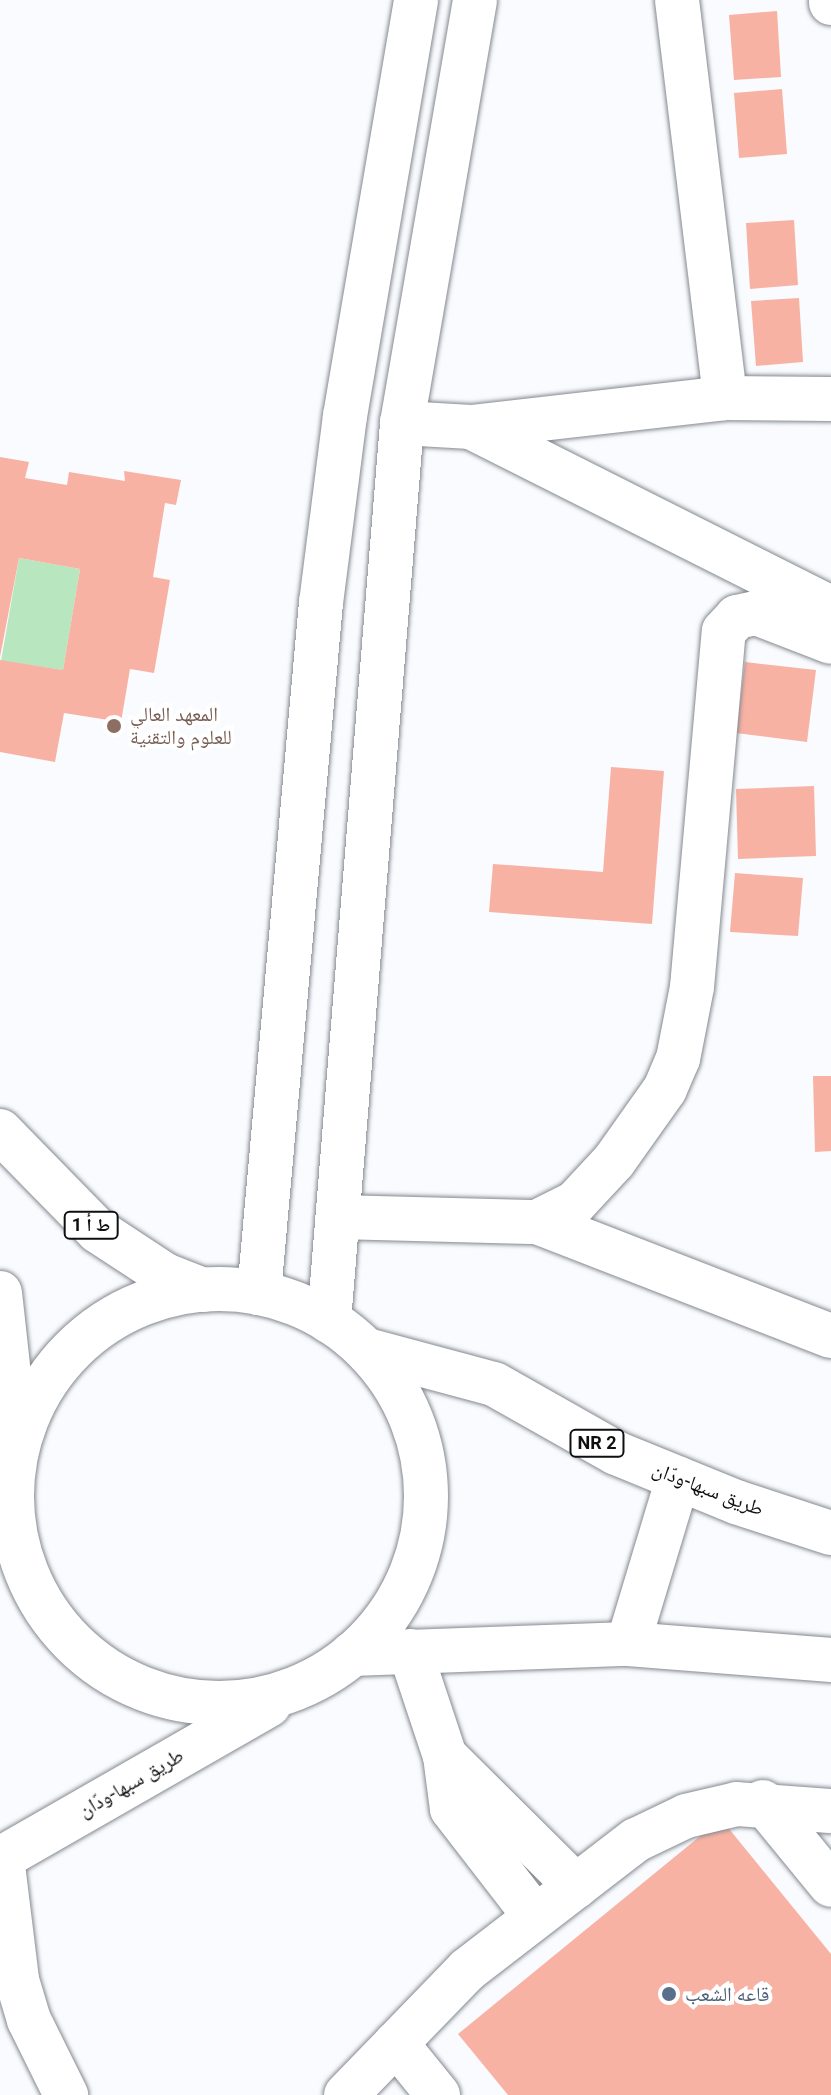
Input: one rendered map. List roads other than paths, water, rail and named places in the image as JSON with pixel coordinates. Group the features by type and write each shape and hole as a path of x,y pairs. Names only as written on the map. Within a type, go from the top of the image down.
{"main road":[{"path":"259,1293 321,603 345,416 416,0"},
{"path":"329,1321 340,1217 383,608 402,423 475,0"},
{"path":"677,0 725,398"},
{"path":"402,423 471,427 725,398 831,399"},
{"path":"471,427 831,608"},
{"path":"321,603 383,608"},
{"path":"537,1222 575,1203 614,1161 665,1089 678,1059 692,987 724,631 737,617 756,613 831,642"},
{"name":"ط أ 1","path":"0,1131 98,1231 165,1275 203,1290"},
{"path":"340,1217 537,1222 831,1336"},
{"path":"0,1293 17,1451 13,1520 20,1554 39,1599 67,1638 117,1677 147,1691 210,1703 263,1698 304,1684 352,1654 404,1587 426,1506 423,1463 412,1422 367,1350 329,1321 259,1293 203,1290 146,1303 95,1330 46,1384 17,1451"},
{"name":"طريق سبها-ودّان","path":"367,1350 494,1384 616,1453 831,1533"},
{"path":"628,1644 678,1478"},
{"path":"0,1601 20,1554"},
{"path":"352,1654 628,1644 831,1660"},
{"path":"410,1651 445,1756 452,1809 534,1915"},
{"name":"طريق سبها-ودّان","path":"1,1854 304,1684"},
{"path":"445,1756 576,1886"},
{"path":"763,1802 831,1885"},
{"path":"346,2095 467,1970 534,1915 661,1826 711,1809 763,1802 831,1811"},
{"path":"1,1854 9,1939 29,2020 66,2095"},
{"path":"0,1985 29,2020"},
{"path":"396,2043 438,2095"}],"place":[{"name":"المعهد العالي للعلوم والتقنية","path":"114,726"},
{"name":"قاعه الشعب","path":"669,1994"}]}
